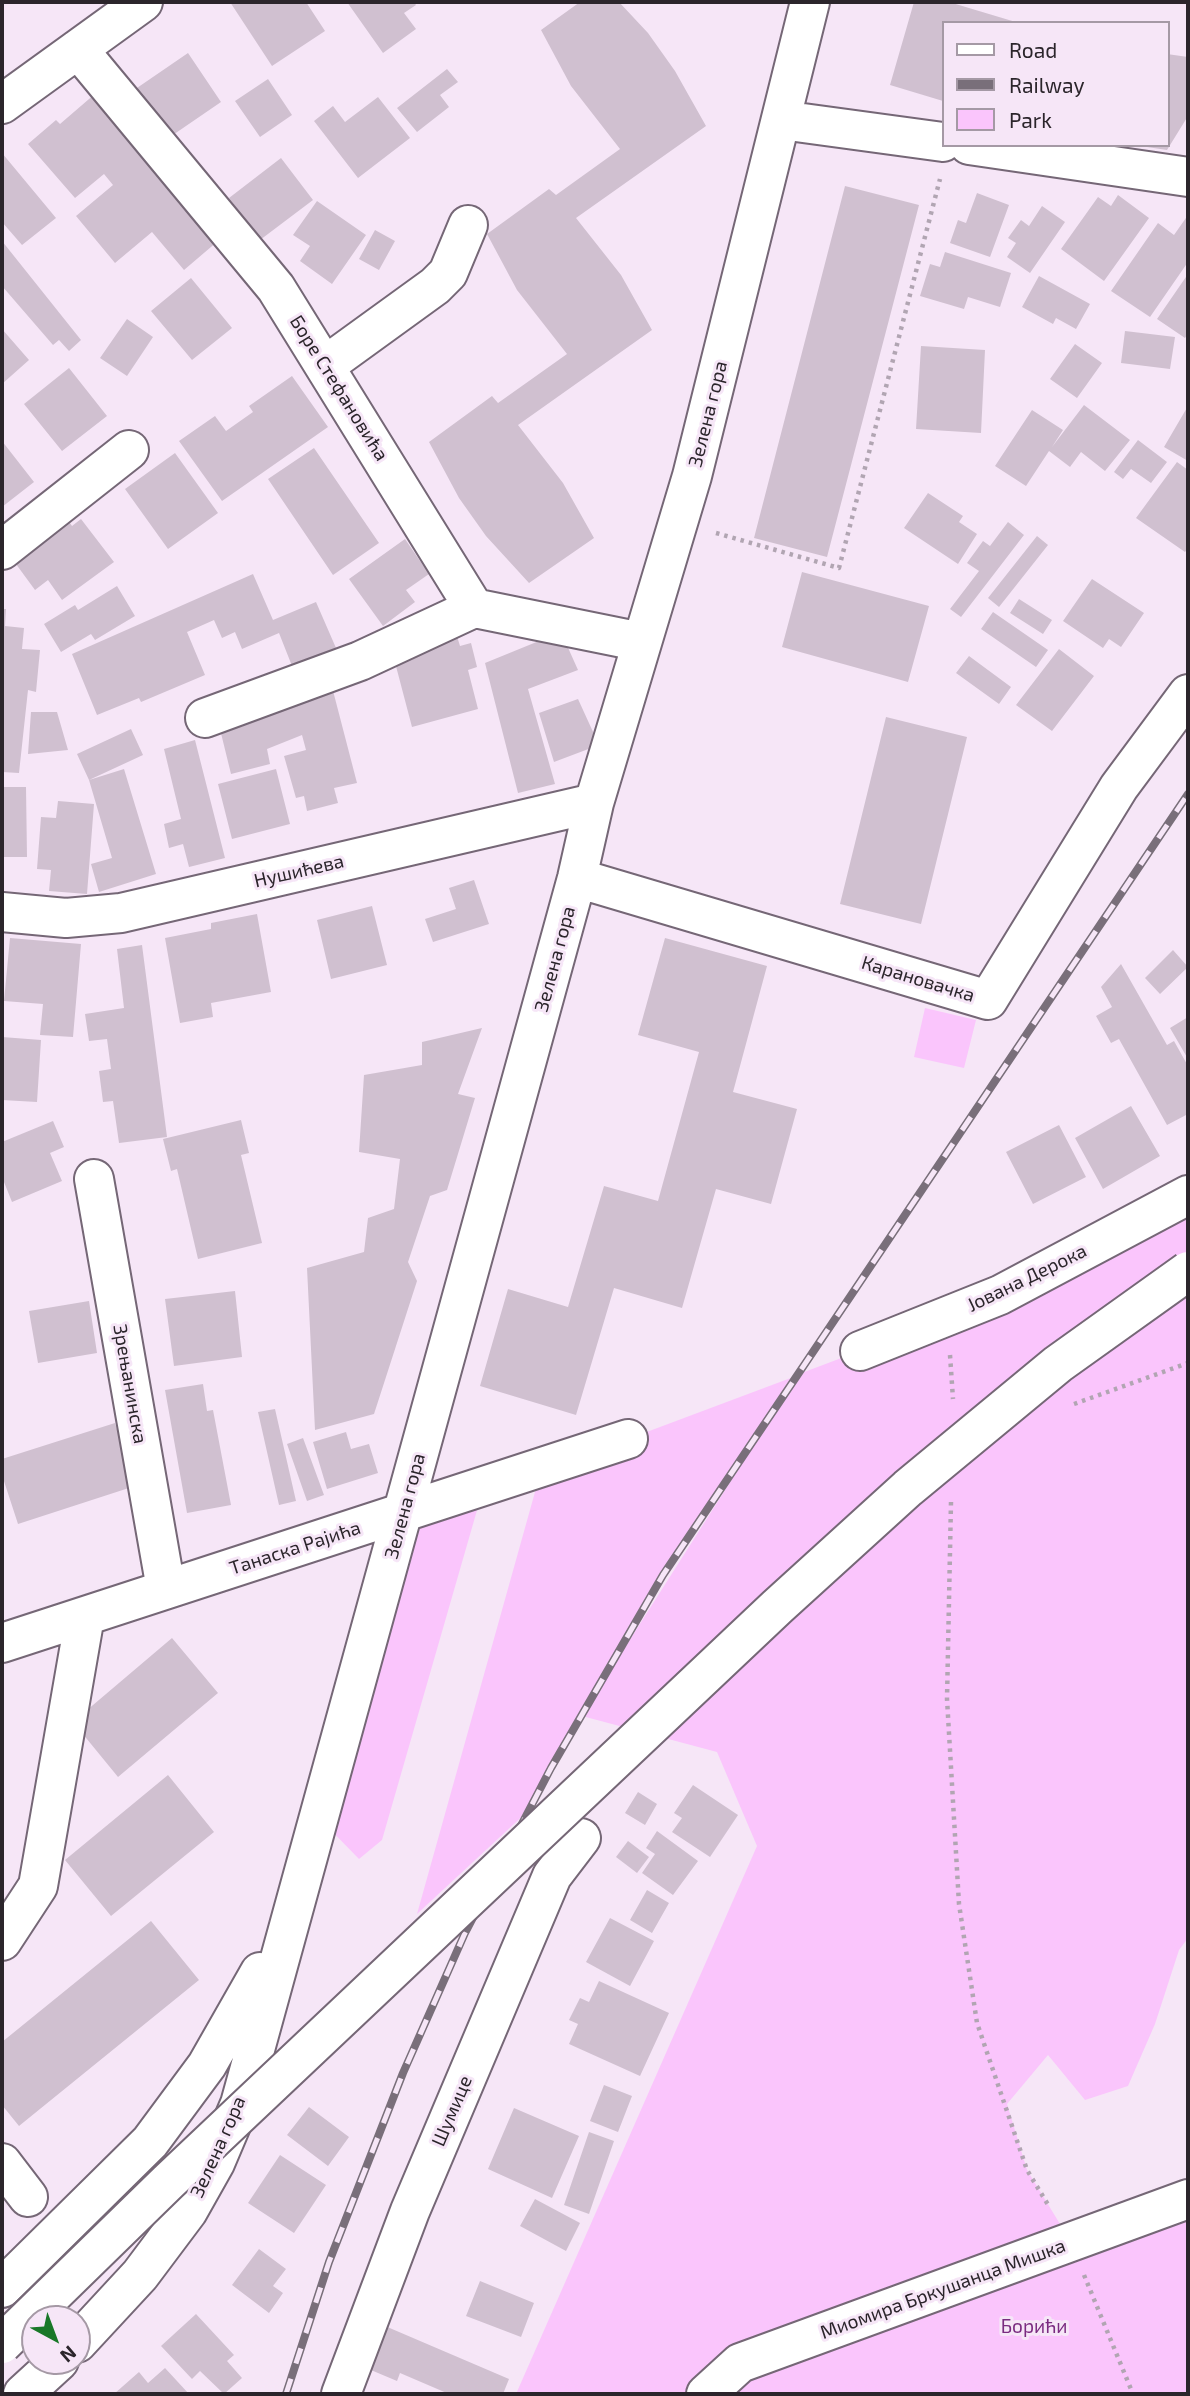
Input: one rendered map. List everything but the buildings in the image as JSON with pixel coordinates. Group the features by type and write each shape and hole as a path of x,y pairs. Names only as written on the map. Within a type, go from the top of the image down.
{"street":[{"path":"2,104 142,2"},
{"name":"Зелена гора","path":"91,2328 140,2275 188,2211 215,2163 240,2104 577,878 594,803 678,522 810,2"},
{"name":"Боре Стефановића","path":"78,49 276,288 474,608"},
{"path":"781,120 943,157"},
{"path":"983,147 1188,177"},
{"path":"326,365 442,280 448,273 468,225"},
{"path":"2,550 129,450"},
{"path":"205,719 360,661 474,608 642,642"},
{"name":"Карановачка","path":"577,878 988,1000 1119,787 1188,694"},
{"name":"Нушићева","path":"2,912 66,918 121,913 594,803"},
{"name":"Зрењанинска","path":"94,1180 166,1589"},
{"name":"Јована Дерока","path":"860,1351 1000,1295 1188,1195"},
{"path":"2,2344 168,2182 776,1607 908,1488 1048,1373 1188,1271"},
{"name":"Танаска Рајића","path":"2,1643 628,1439"},
{"path":"2,1941 38,1886 85,1616"},
{"name":"Шумице","path":"341,2394 410,2211 552,1876 581,1838"},
{"name":"Зелена гора","path":"2,2288 149,2142 207,2065 291,1915"},
{"path":"2,2164 28,2197"},
{"name":"Миомира Бркушанца Мишка","path":"706,2394 740,2363 1188,2199"},
{"path":"23,2394 44,2375"}],"path":[{"path":"678,522 839,568 943,157"},
{"path":"939,1319 946,1335 952,1368 953,1408"},
{"path":"951,1499 947,1699 950,1788 960,1904 977,2023 1027,2170 1071,2242 1133,2394"}],"green space":[{"path":"925,1008 976,1020 964,1068 914,1057"},
{"name":"Борићи","path":"1188,1195 1188,1938 1179,1950 1155,2024 1128,2086 1085,2100 1048,2055 1007,2104 1027,2170 1071,2242 1188,2199 1188,2394 516,2394 757,1846 717,1752 582,1716 529,1810 417,1914 542,1467 628,1439 796,1376 663,1575 594,1696 799,1374 860,1351"},
{"path":"484,1486 382,1840 359,1859 319,1818 404,1512"}],"railway":[{"path":"286,2394 329,2262 403,2073 465,1933 551,1768 663,1575 1188,794"}]}
